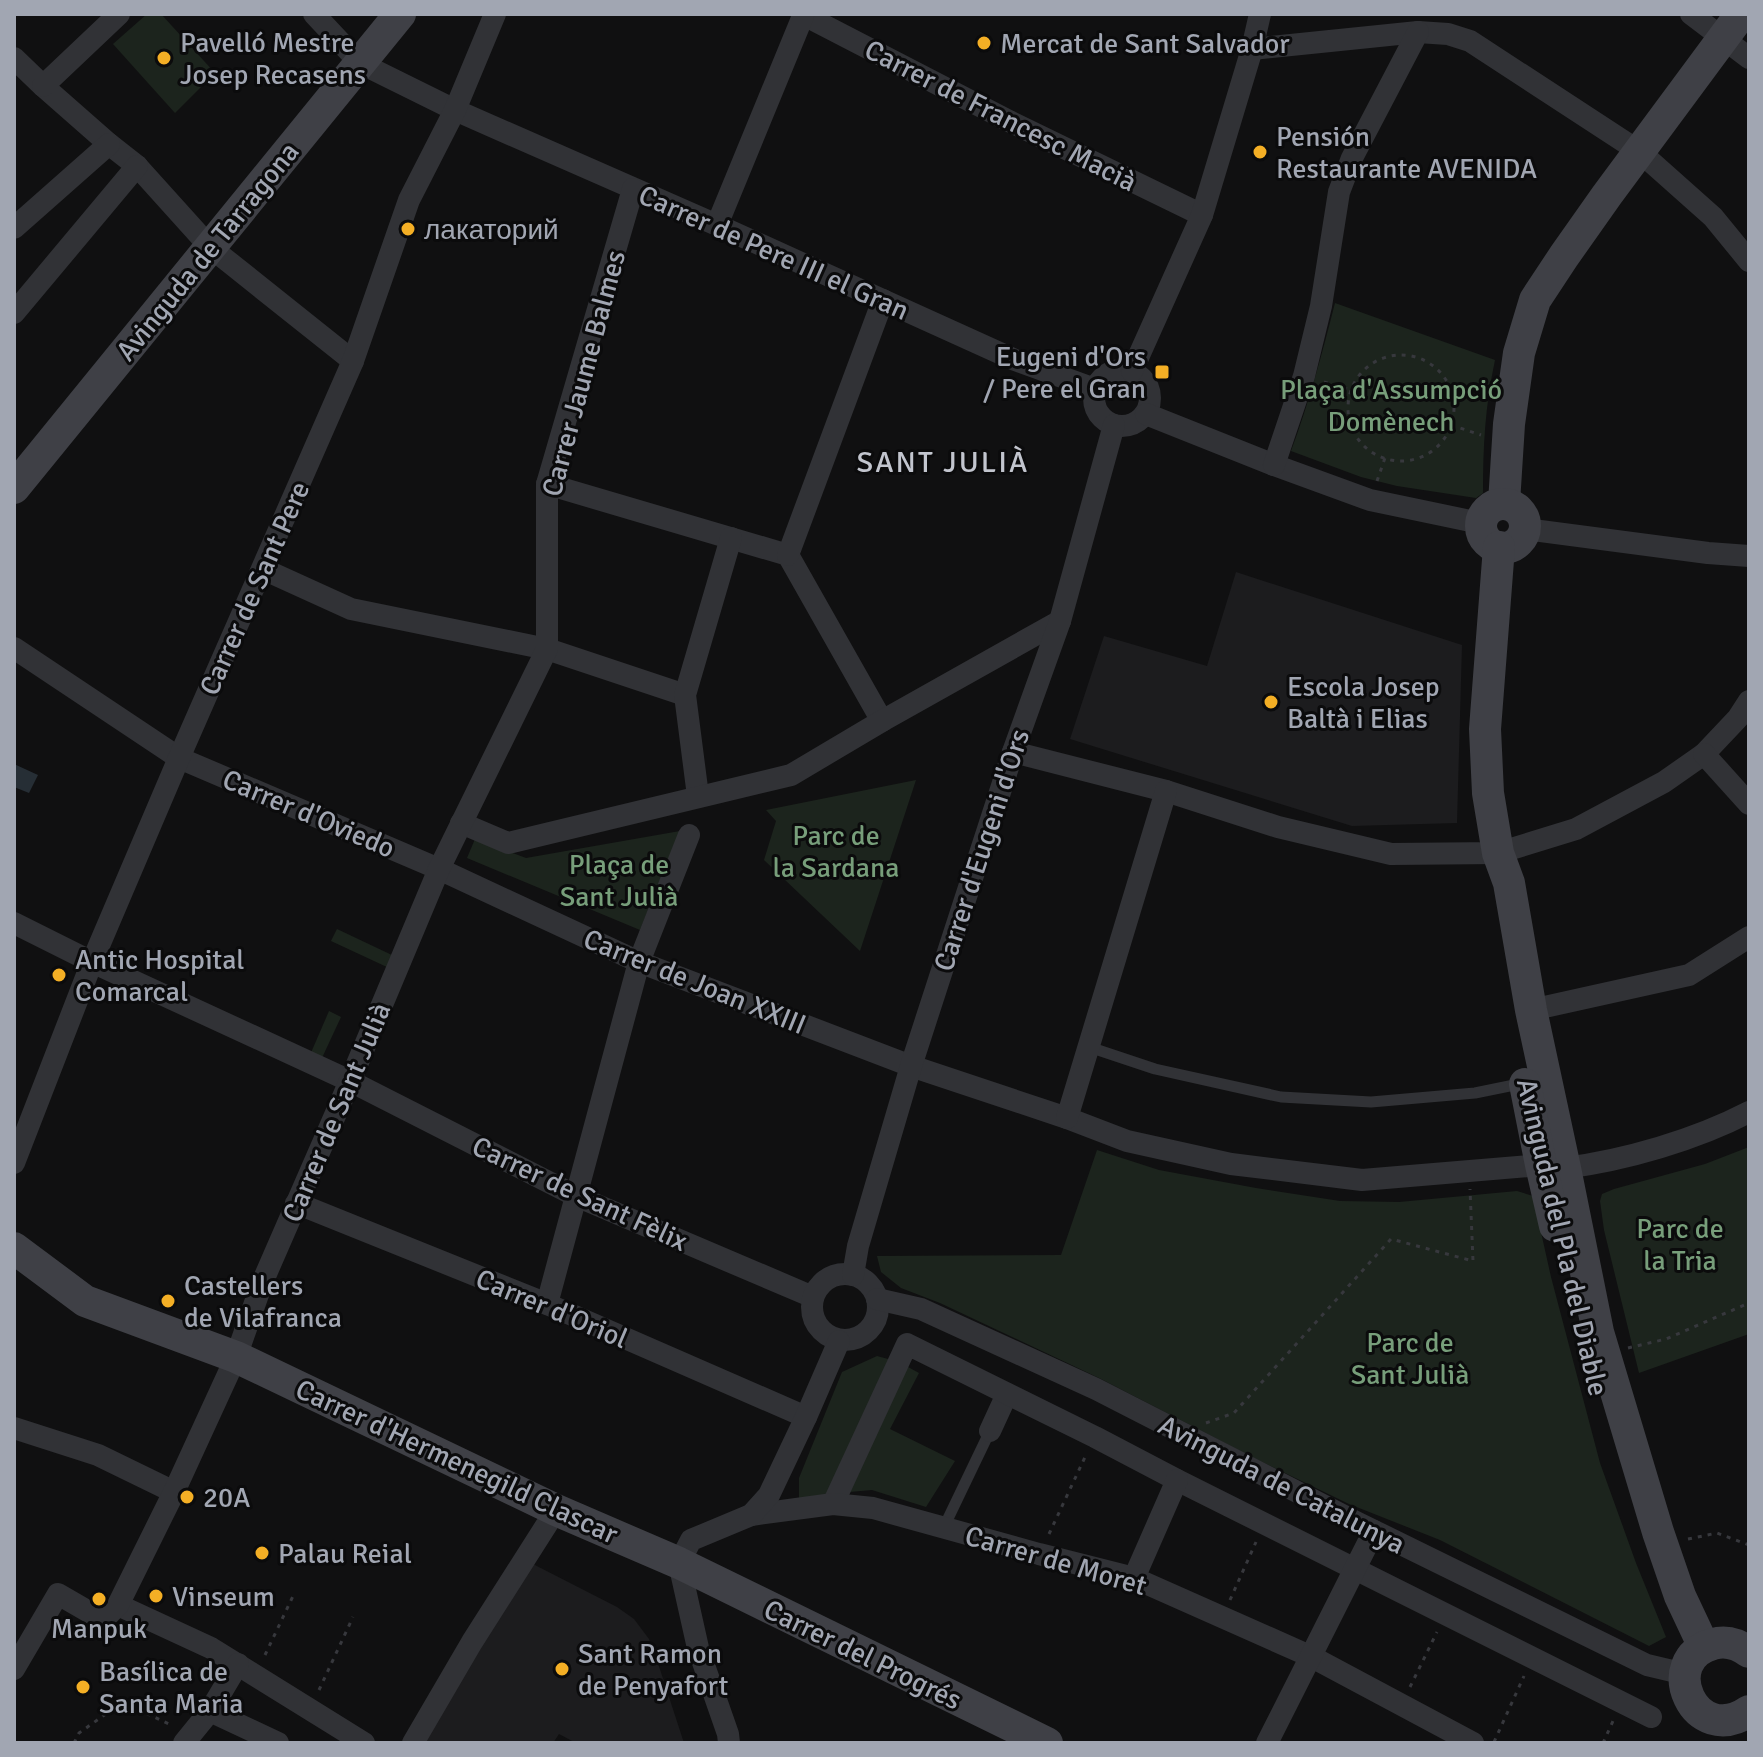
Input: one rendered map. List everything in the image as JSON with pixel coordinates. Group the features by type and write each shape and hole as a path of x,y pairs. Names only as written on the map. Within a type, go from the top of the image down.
{"street":[{"path":"43,86 119,14"},
{"path":"314,14 360,63"},
{"name":"Avinguda de Tarragona","path":"14,488 400,14"},
{"name":"Carrer de Sant Pere","path":"14,1163 92,962 353,361 409,200 455,110 495,14"},
{"path":"1132,371 1202,215 1260,14"},
{"path":"1691,14 1732,26 1749,58"},
{"path":"717,225 803,15"},
{"name":"Carrer de Francesc Macià","path":"803,15 1009,121 1202,215"},
{"name":"Avinguda del Pla del Diable","path":"1553,1166 1509,883 1498,853 1488,793 1485,729 1494,524 1519,353 1535,300 1732,26"},
{"path":"1252,49 1406,27 1470,41 1640,152 1713,217 1749,261"},
{"path":"1274,465 1304,376 1321,306 1339,192 1406,27"},
{"path":"14,58 137,166 210,247 353,361"},
{"name":"Carrer de Pere III el Gran","path":"360,63 455,110 1015,360 1095,389"},
{"path":"14,228 109,144"},
{"path":"14,313 137,166"},
{"name":"Carrer Jaume Balmes","path":"439,869 547,649 547,484 633,189"},
{"path":"788,555 883,300"},
{"path":"1119,369 1132,371 1145,380 1150,391 1150,403 1146,414 1137,422 1123,427 1114,425 1101,418 1096,410 1093,400 1095,389 1109,372 1119,369"},
{"path":"1146,414 1370,500 1494,524 1511,547 1519,541 1525,529 1749,556"},
{"name":"Carrer d'Eugeni d'Ors","path":"853,1275 858,1246 911,1066 1013,752 1060,621 1114,425"},
{"path":"547,484 788,555 882,721"},
{"path":"698,796 685,695 731,538"},
{"path":"263,569 351,609 547,649 685,695"},
{"path":"461,823 508,843 791,775 1060,621"},
{"name":"Carrer d'Oviedo","path":"14,648 179,758 439,869"},
{"path":"1013,752 1166,791 1278,827 1391,854 1498,853 1576,829 1664,782 1704,754 1738,718 1749,701"},
{"path":"1704,754 1749,804"},
{"path":"1067,1118 1166,791"},
{"path":"547,1304 639,962 689,835"},
{"name":"Avinguda del Pla del Diable","path":"1498,853 1489,885 1525,1083 1553,1166 1598,1332 1680,1596 1694,1660 1684,1686 1688,1698 1704,1716 1746,1723"},
{"name":"Carrer de Joan XXIII","path":"439,869 639,962 911,1066 1127,1141 1231,1164 1362,1180 1592,1164 1723,1126 1749,1112"},
{"name":"Carrer de Sant Julià","path":"118,1605 236,1357 262,1283 439,869"},
{"name":"Carrer de Sant Fèlix","path":"14,923 350,1081 576,1196 813,1297"},
{"path":"1531,1010 1689,975 1749,937"},
{"name":"Carrer d'Oriol","path":"296,1203 547,1304 806,1417"},
{"name":"Carrer d'Hermenegild Clascar","path":"14,1248 85,1301 236,1357 556,1510 679,1563"},
{"path":"843,1274 853,1275 872,1288 878,1314 871,1328 859,1338 839,1341 819,1330 813,1320 813,1297 824,1281 843,1274"},
{"name":"Avinguda de Catalunya","path":"877,1299 921,1309 1096,1389 1374,1531 1647,1665 1694,1660"},
{"path":"751,1515 769,1495 839,1341"},
{"path":"833,1504 907,1344 1651,1717"},
{"path":"990,1431 1007,1394"},
{"path":"14,1428 98,1455 174,1492"},
{"path":"1134,1578 1177,1480"},
{"name":"Carrer de Moret","path":"679,1563 691,1540 751,1515 833,1504 873,1508 1134,1578 1312,1657 1473,1743"},
{"path":"413,1743 472,1642 556,1510"},
{"path":"1267,1743 1374,1531"},
{"path":"679,1563 698,1648 729,1743"},
{"name":"Carrer del Progrés","path":"679,1563 1047,1743"},
{"path":"16,1658 58,1594 103,1620 118,1605 211,1648 364,1743"},
{"path":"1694,1660 1716,1643 1729,1642 1749,1652"},
{"path":"188,1738 247,1670"},
{"path":"210,1711 278,1743"}],"lane":[{"path":"1089,1047 1155,1069 1281,1097 1371,1102 1475,1093 1525,1083"},
{"path":"944,1527 990,1431"}],"path":[{"path":"1397,355 1419,358 1445,378 1454,403 1451,425 1443,440 1420,457 1385,458 1364,446 1356,435 1349,416 1351,390 1372,363 1397,355"},
{"path":"1315,379 1351,390"},
{"path":"1451,425 1483,435"},
{"path":"1377,481 1385,458"},
{"path":"1180,1432 1234,1413 1391,1239 1473,1261 1470,1171"},
{"path":"1621,1349 1666,1339 1749,1303"},
{"path":"1039,1554 1095,1437"},
{"path":"1222,1617 1264,1524"},
{"path":"1680,1541 1717,1533 1749,1545"},
{"path":"247,1670 294,1594"},
{"path":"1401,1705 1445,1614"},
{"path":"310,1709 353,1617"},
{"path":"1493,1743 1533,1658"},
{"path":"1603,1743 1622,1703"},
{"path":"74,1743 79,1733 120,1704 127,1704 188,1738"}],"shaded area":[{"name":"Escola Josep Baltà i Elias","path":"1236,572 1462,645 1457,823 1352,826 1070,739 1104,636 1207,666"},
{"path":"14,764 38,775 29,793 14,787"},
{"name":"Sant Ramon de Penyafort","path":"529,1562 617,1607 634,1619 654,1651 684,1743 576,1743 559,1734 553,1743 419,1743"}],"green space":[{"name":"Pavelló Mestre Josep Recasens","path":"147,14 161,14 215,73 175,113 113,44"},
{"name":"Plaça d'Assumpció Domènech","path":"1335,303 1495,360 1485,426 1483,493 1476,498 1397,486 1361,477 1291,451"},
{"name":"Parc de la Sardana","path":"916,780 860,951 764,860 776,821 766,810"},
{"name":"Plaça de Sant Julià","path":"680,831 640,930 467,858 475,839 526,858"},
{"path":"337,929 394,956 389,968 331,941"},
{"path":"329,1011 341,1017 321,1060 310,1055"},
{"name":"Parc de la Tria","path":"1749,1147 1749,1334 1639,1373 1604,1230 1602,1194 1705,1164"},
{"name":"Parc de Sant Julià","path":"1097,1150 1159,1170 1340,1201 1399,1202 1517,1191 1533,1196 1600,1463 1666,1637 1649,1646 1440,1540 1349,1504 1099,1378 940,1303 901,1288 881,1272 877,1256 1061,1255"},
{"path":"877,1356 899,1362 919,1373 890,1429 955,1461 926,1507 872,1490 799,1500 799,1478 842,1372"}],"place":[{"name":"Mercat de Sant Salvador","path":"984,43"},
{"name":"Pavelló Mestre Josep Recasens","path":"164,58"},
{"name":"Pensión Restaurante AVENIDA","path":"1260,152"},
{"name":"лакаторий","path":"408,229"},
{"name":"Eugeni d'Ors / Pere el Gran","path":"1162,372"},
{"name":"Escola Josep Baltà i Elias","path":"1271,702"},
{"name":"Antic Hospital Comarcal","path":"59,975"},
{"name":"Castellers de Vilafranca","path":"168,1301"},
{"name":"20A","path":"187,1497"},
{"name":"Palau Reial","path":"262,1553"},
{"name":"Vinseum","path":"156,1596"},
{"name":"Manpuk","path":"99,1599"},
{"name":"Sant Ramon de Penyafort","path":"562,1669"},
{"name":"Basílica de Santa Maria","path":"83,1687"}],"district":[{"name":"SANT JULIÀ","path":"943,462"}]}
